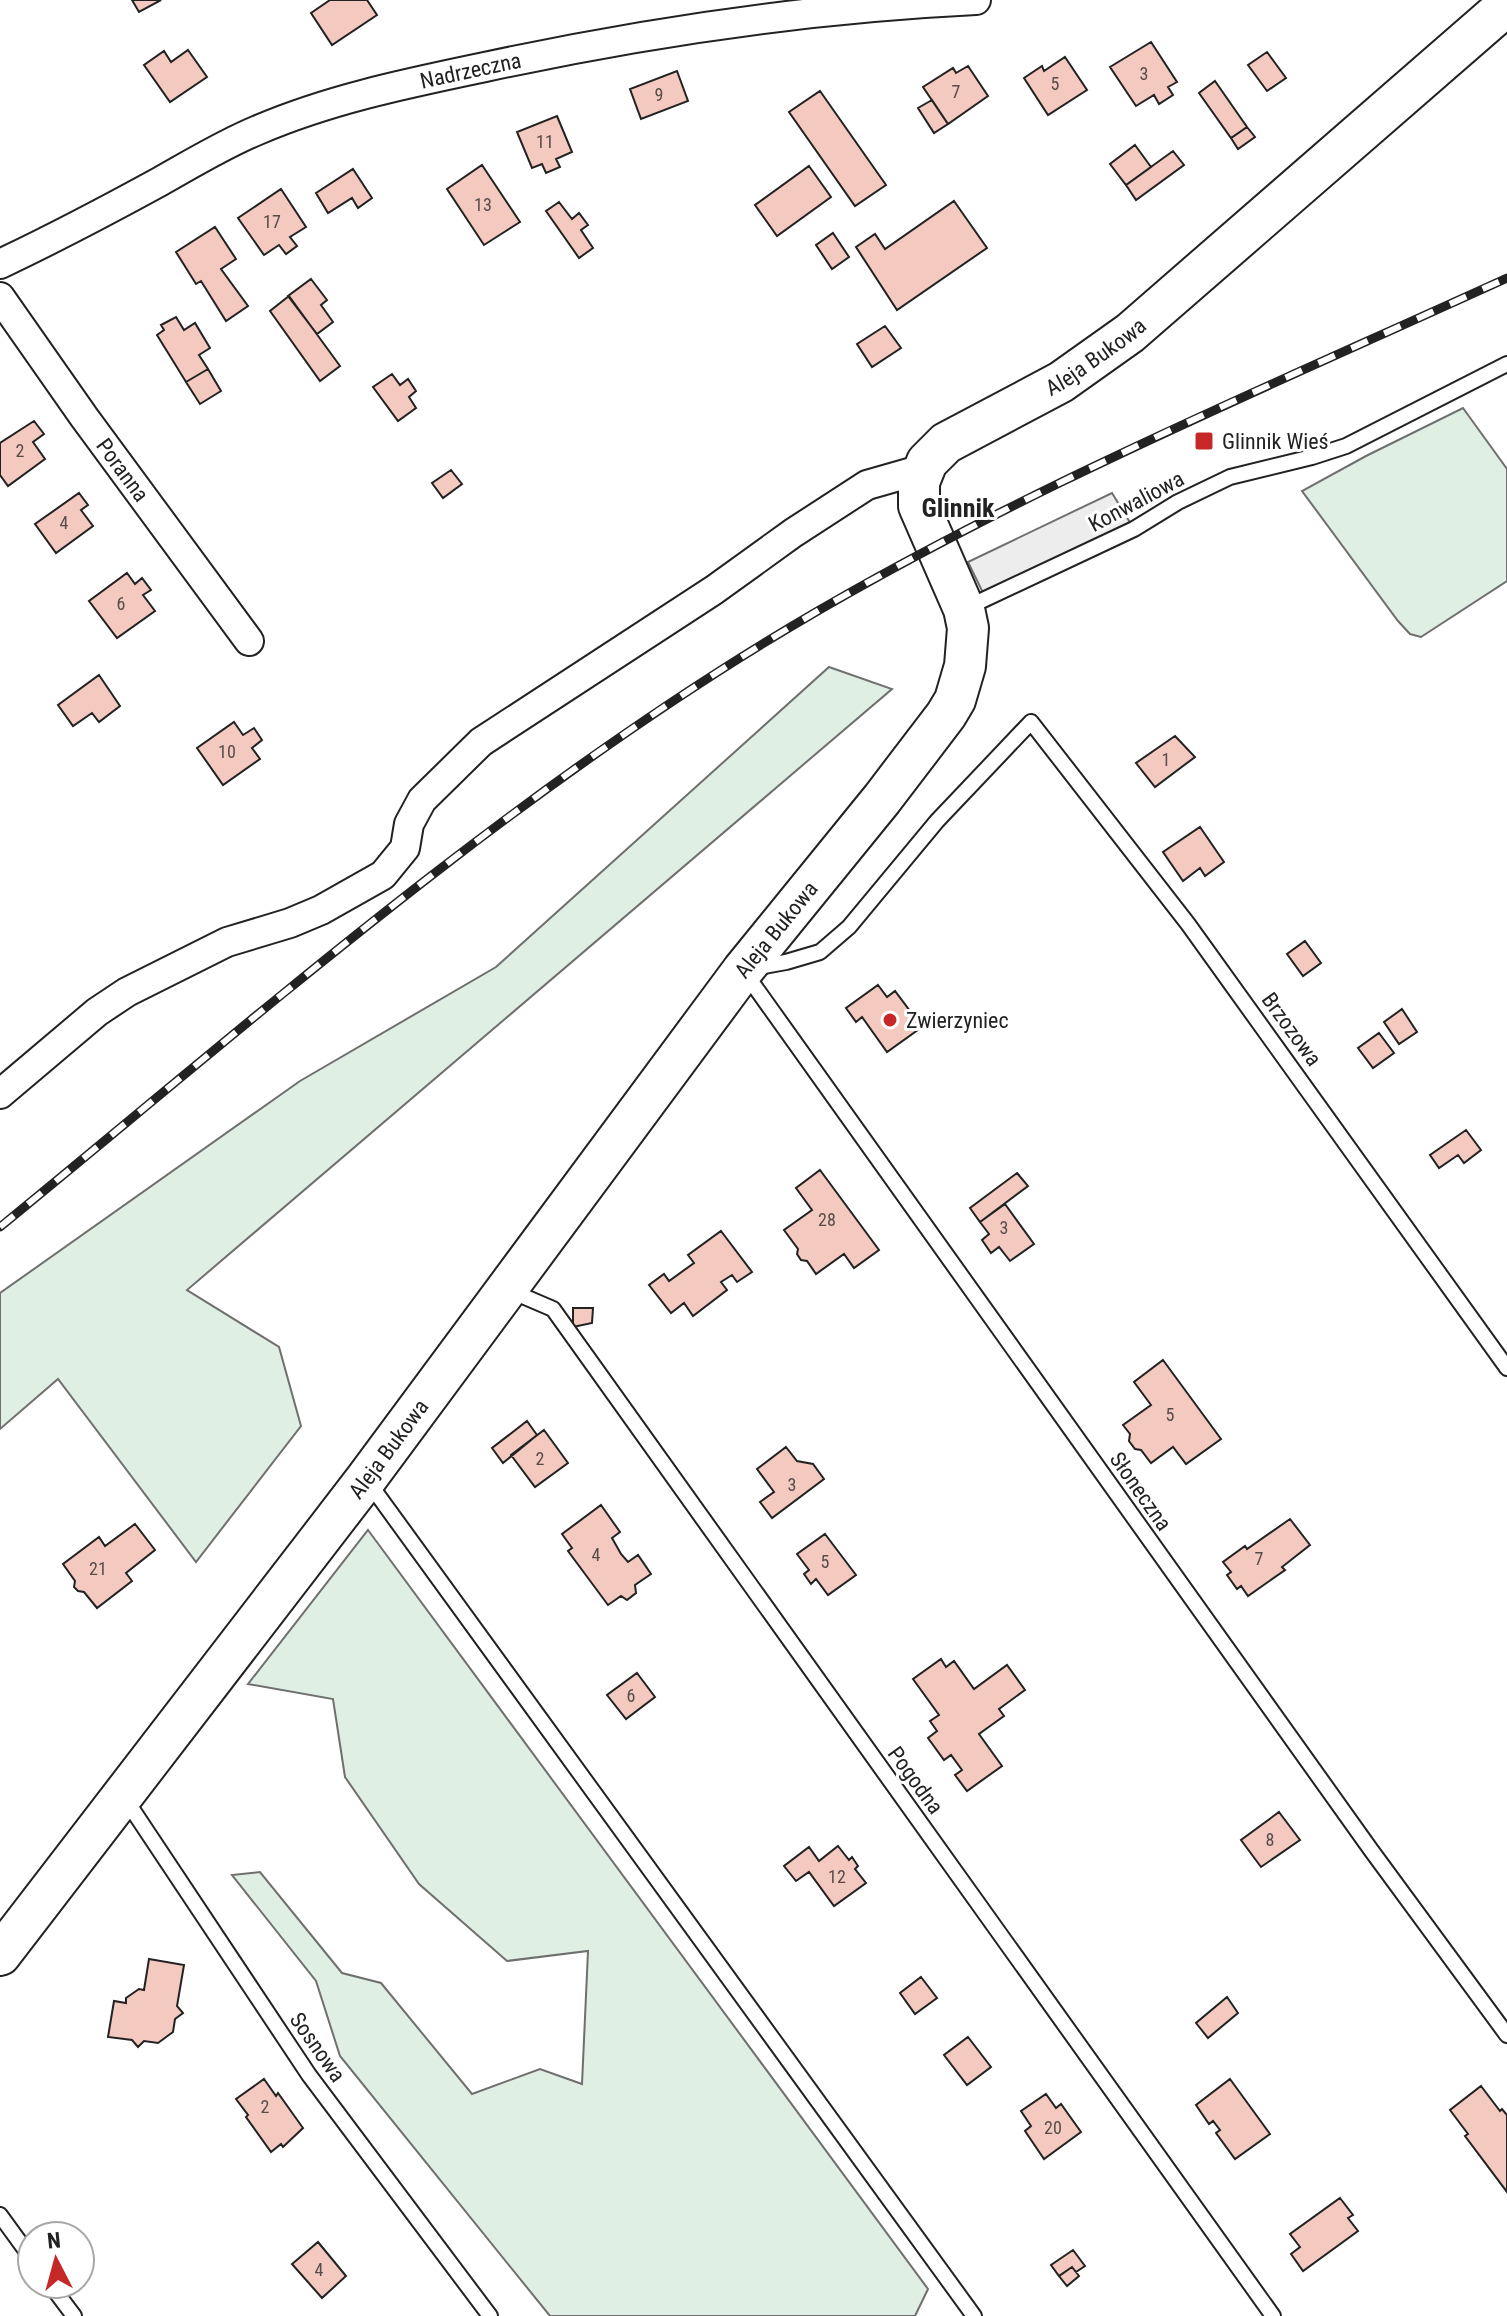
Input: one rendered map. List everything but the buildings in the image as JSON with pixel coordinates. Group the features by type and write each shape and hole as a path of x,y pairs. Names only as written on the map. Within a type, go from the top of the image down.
{"street":[{"name":"Nadrzeczna","path":"0,264 62,235 221,147 258,130 378,91 591,44 726,22 831,10 976,0"},
{"name":"Aleja Bukowa","path":"0,1955 366,1479 743,970 946,715 955,700 965,666 968,628 964,609 919,506 918,488 923,469 946,443 1061,382 1130,333 1507,5"},
{"name":"Poranna","path":"0,297 249,641"},
{"path":"0,1094 97,1012 127,992 227,942 321,910 383,875 405,848 409,824 422,800 481,742 714,590 867,485 923,469"}],"lane":[{"name":"Konwaliowa","path":"964,609 1134,529 1178,502 1230,477 1346,446 1507,364"},
{"name":"Brzozowa","path":"743,970 808,956 832,943 974,780 1031,722 1188,924 1507,1368"},
{"name":"Słoneczna","path":"743,970 1352,1824 1507,2035"},
{"name":"Pogodna","path":"507,1290 553,1309 1273,2316"},
{"path":"366,1479 974,2316"},
{"name":"Sosnowa","path":"123,1795 309,2075 490,2316"},
{"path":"0,2215 16,2237"}],"green space":[{"path":"1463,408 1507,469 1507,581 1421,637 1410,634 1398,621 1302,491"},
{"path":"829,667 892,689 187,1290 279,1347 301,1426 196,1562 58,1379 0,1429 0,1293 300,1081 496,967"},
{"path":"368,1530 928,2289 915,2316 550,2316 340,2056 316,1981 232,1875 260,1872 342,1973 381,1983 472,2094 540,2069 582,2084 588,1951 507,1961 419,1884 345,1777 333,1699 248,1684"}],"shaded area":[{"path":"1112,493 1134,529 986,599 968,562"}],"railway":[{"path":"0,1227 278,997 467,848 663,708 764,643 944,541 1036,494 1507,278"}],"place":[{"name":"Glinnik Wieś","path":"1204,441"},
{"name":"Zwierzyniec","path":"890,1020"}],"district":[{"name":"Glinnik","path":"958,508"}]}
